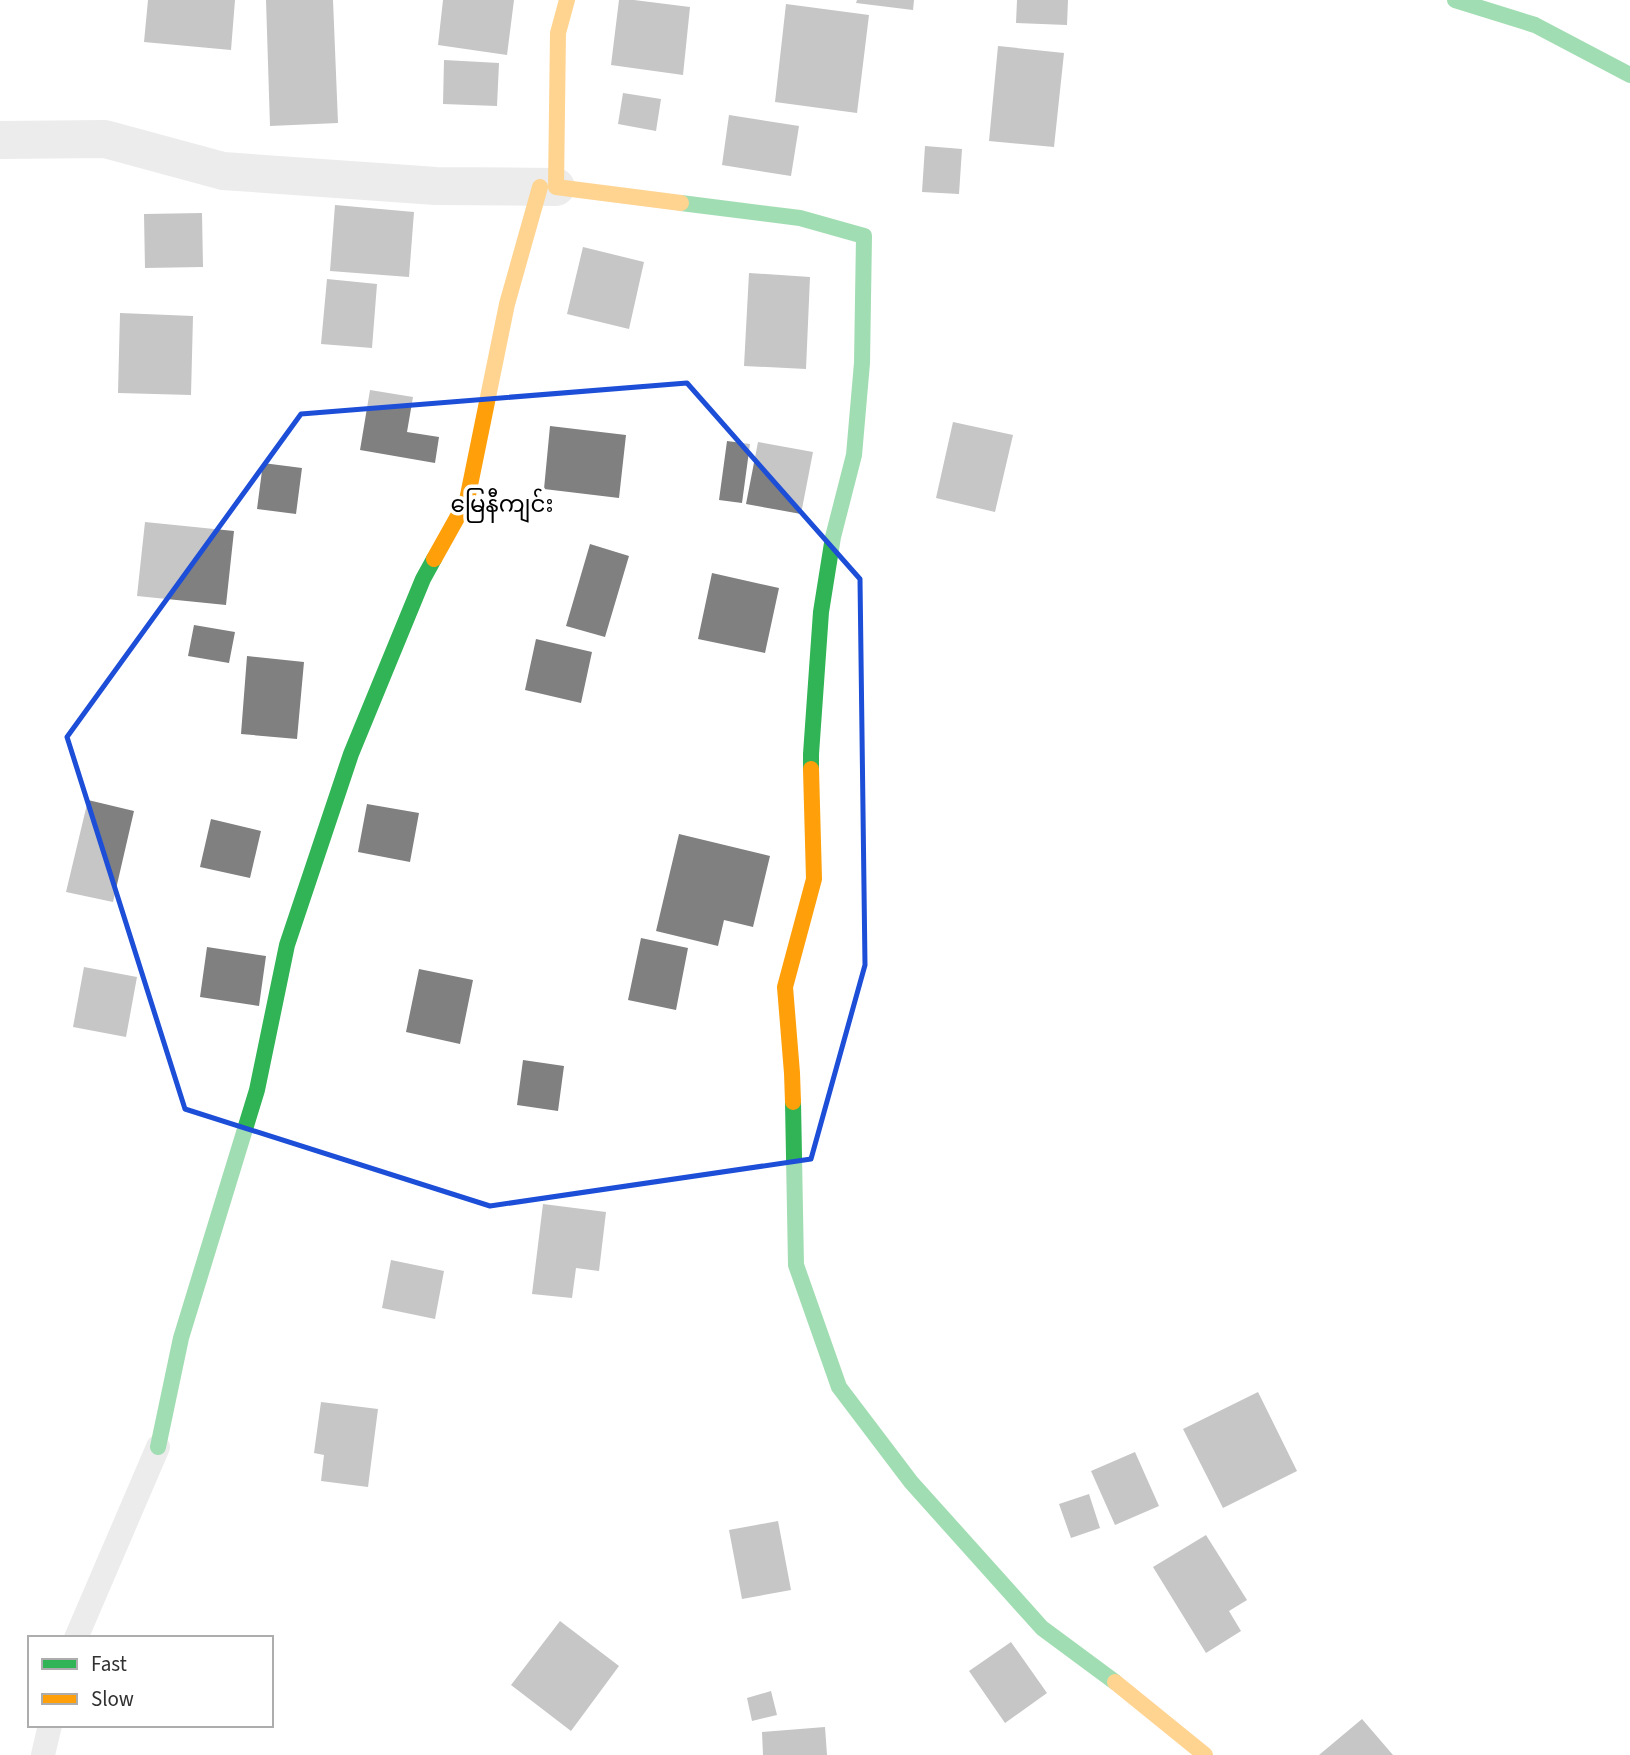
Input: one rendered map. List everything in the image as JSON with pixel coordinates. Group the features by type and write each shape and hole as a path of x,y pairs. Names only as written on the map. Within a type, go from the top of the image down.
{"street":[{"path":"158,1447 181,1338 257,1090 287,945 351,754 423,579 467,500 507,304 548,187 558,33 567,0"},
{"path":"1455,0 1535,25 1630,75"},
{"path":"0,140 105,139 223,171 436,186 548,187 800,218 864,236 862,363 854,455 833,537 821,612 811,754 814,879 785,986 792,1073 796,1265 839,1387 911,1482 1042,1628 1141,1702 1205,1755"}],"lane":[{"path":"77,1636 158,1447"},
{"path":"43,1755 50,1727"}],"highlighted area":[{"path":"687,383 860,579 865,965 811,1159 490,1206 185,1109 67,737 301,414"}],"building":[{"path":"148,0 235,0 231,50 144,42"},
{"path":"266,0 333,0 338,123 270,126"},
{"path":"443,0 514,0 507,55 438,45"},
{"path":"619,0 690,7 683,75 611,65"},
{"path":"857,0 914,0 913,10 856,3"},
{"path":"1017,0 1068,0 1067,25 1016,23"},
{"path":"786,4 869,15 857,113 775,102"},
{"path":"998,46 1064,53 1054,147 989,141"},
{"path":"444,60 499,63 497,106 443,104"},
{"path":"623,93 661,99 656,131 618,124"},
{"path":"729,115 799,126 791,176 722,165"},
{"path":"925,146 962,149 959,194 922,192"},
{"path":"335,205 414,212 409,277 330,271"},
{"path":"202,213 203,267 145,268 144,214"},
{"path":"583,247 644,262 629,329 567,314"},
{"path":"749,273 810,277 806,369 744,366"},
{"path":"327,279 377,284 372,348 321,344"},
{"path":"120,313 193,316 191,395 118,393"},
{"path":"370,390 413,397 407,432 439,437 435,463 360,450"},
{"path":"953,422 1013,435 995,512 936,498"},
{"path":"550,426 626,435 619,498 544,489"},
{"path":"727,441 750,444 742,503 719,500"},
{"path":"758,442 813,452 801,514 746,504"},
{"path":"263,463 302,468 296,514 257,509"},
{"path":"145,522 234,531 226,605 137,596"},
{"path":"590,544 629,556 605,637 566,626"},
{"path":"712,573 779,588 765,653 698,639"},
{"path":"194,625 235,632 229,663 188,656"},
{"path":"536,639 592,652 581,703 525,690"},
{"path":"247,656 304,662 297,739 241,734"},
{"path":"88,800 134,811 113,902 66,892"},
{"path":"367,804 419,813 410,862 358,852"},
{"path":"211,819 261,831 250,878 200,867"},
{"path":"679,834 770,856 753,927 724,920 718,946 656,931"},
{"path":"641,938 688,948 676,1010 628,1000"},
{"path":"207,947 266,956 259,1006 200,997"},
{"path":"84,967 137,977 126,1037 73,1027"},
{"path":"419,969 473,980 460,1044 406,1032"},
{"path":"523,1060 564,1066 558,1111 517,1105"},
{"path":"543,1204 606,1212 599,1271 576,1268 572,1298 532,1294"},
{"path":"391,1260 444,1271 435,1319 382,1308"},
{"path":"1258,1392 1297,1471 1223,1508 1183,1429"},
{"path":"321,1402 378,1409 368,1487 321,1481 324,1455 314,1453"},
{"path":"1135,1452 1159,1506 1115,1525 1091,1471"},
{"path":"1089,1494 1100,1528 1071,1538 1059,1504"},
{"path":"778,1521 791,1590 742,1599 729,1530"},
{"path":"1206,1535 1247,1600 1229,1611 1241,1631 1206,1653 1153,1567"},
{"path":"560,1621 619,1666 571,1731 511,1685"},
{"path":"1011,1642 1047,1693 1005,1723 969,1671"},
{"path":"771,1691 777,1715 752,1721 747,1698"},
{"path":"1362,1719 1393,1755 1319,1755"},
{"path":"825,1727 827,1755 763,1755 762,1732"}],"traffic: fast":[{"path":"1455,0 1535,25 1630,75"},
{"path":"681,203 800,218 864,236 862,363 854,455 833,537 821,612 811,769"},
{"path":"158,1447 181,1338 257,1090 287,945 351,754 423,579 434,559"},
{"path":"793,1102 796,1265 839,1387 911,1482 1042,1628 1115,1682"}],"traffic: slow":[{"path":"567,0 558,33 556,187 681,203"},
{"path":"434,559 467,500 507,304 540,187"},
{"path":"793,1102 785,987 814,879 811,769"},
{"path":"1115,1682 1205,1755"}],"district":[{"name":"မြေနီကျင်း","path":"502,504"}]}
